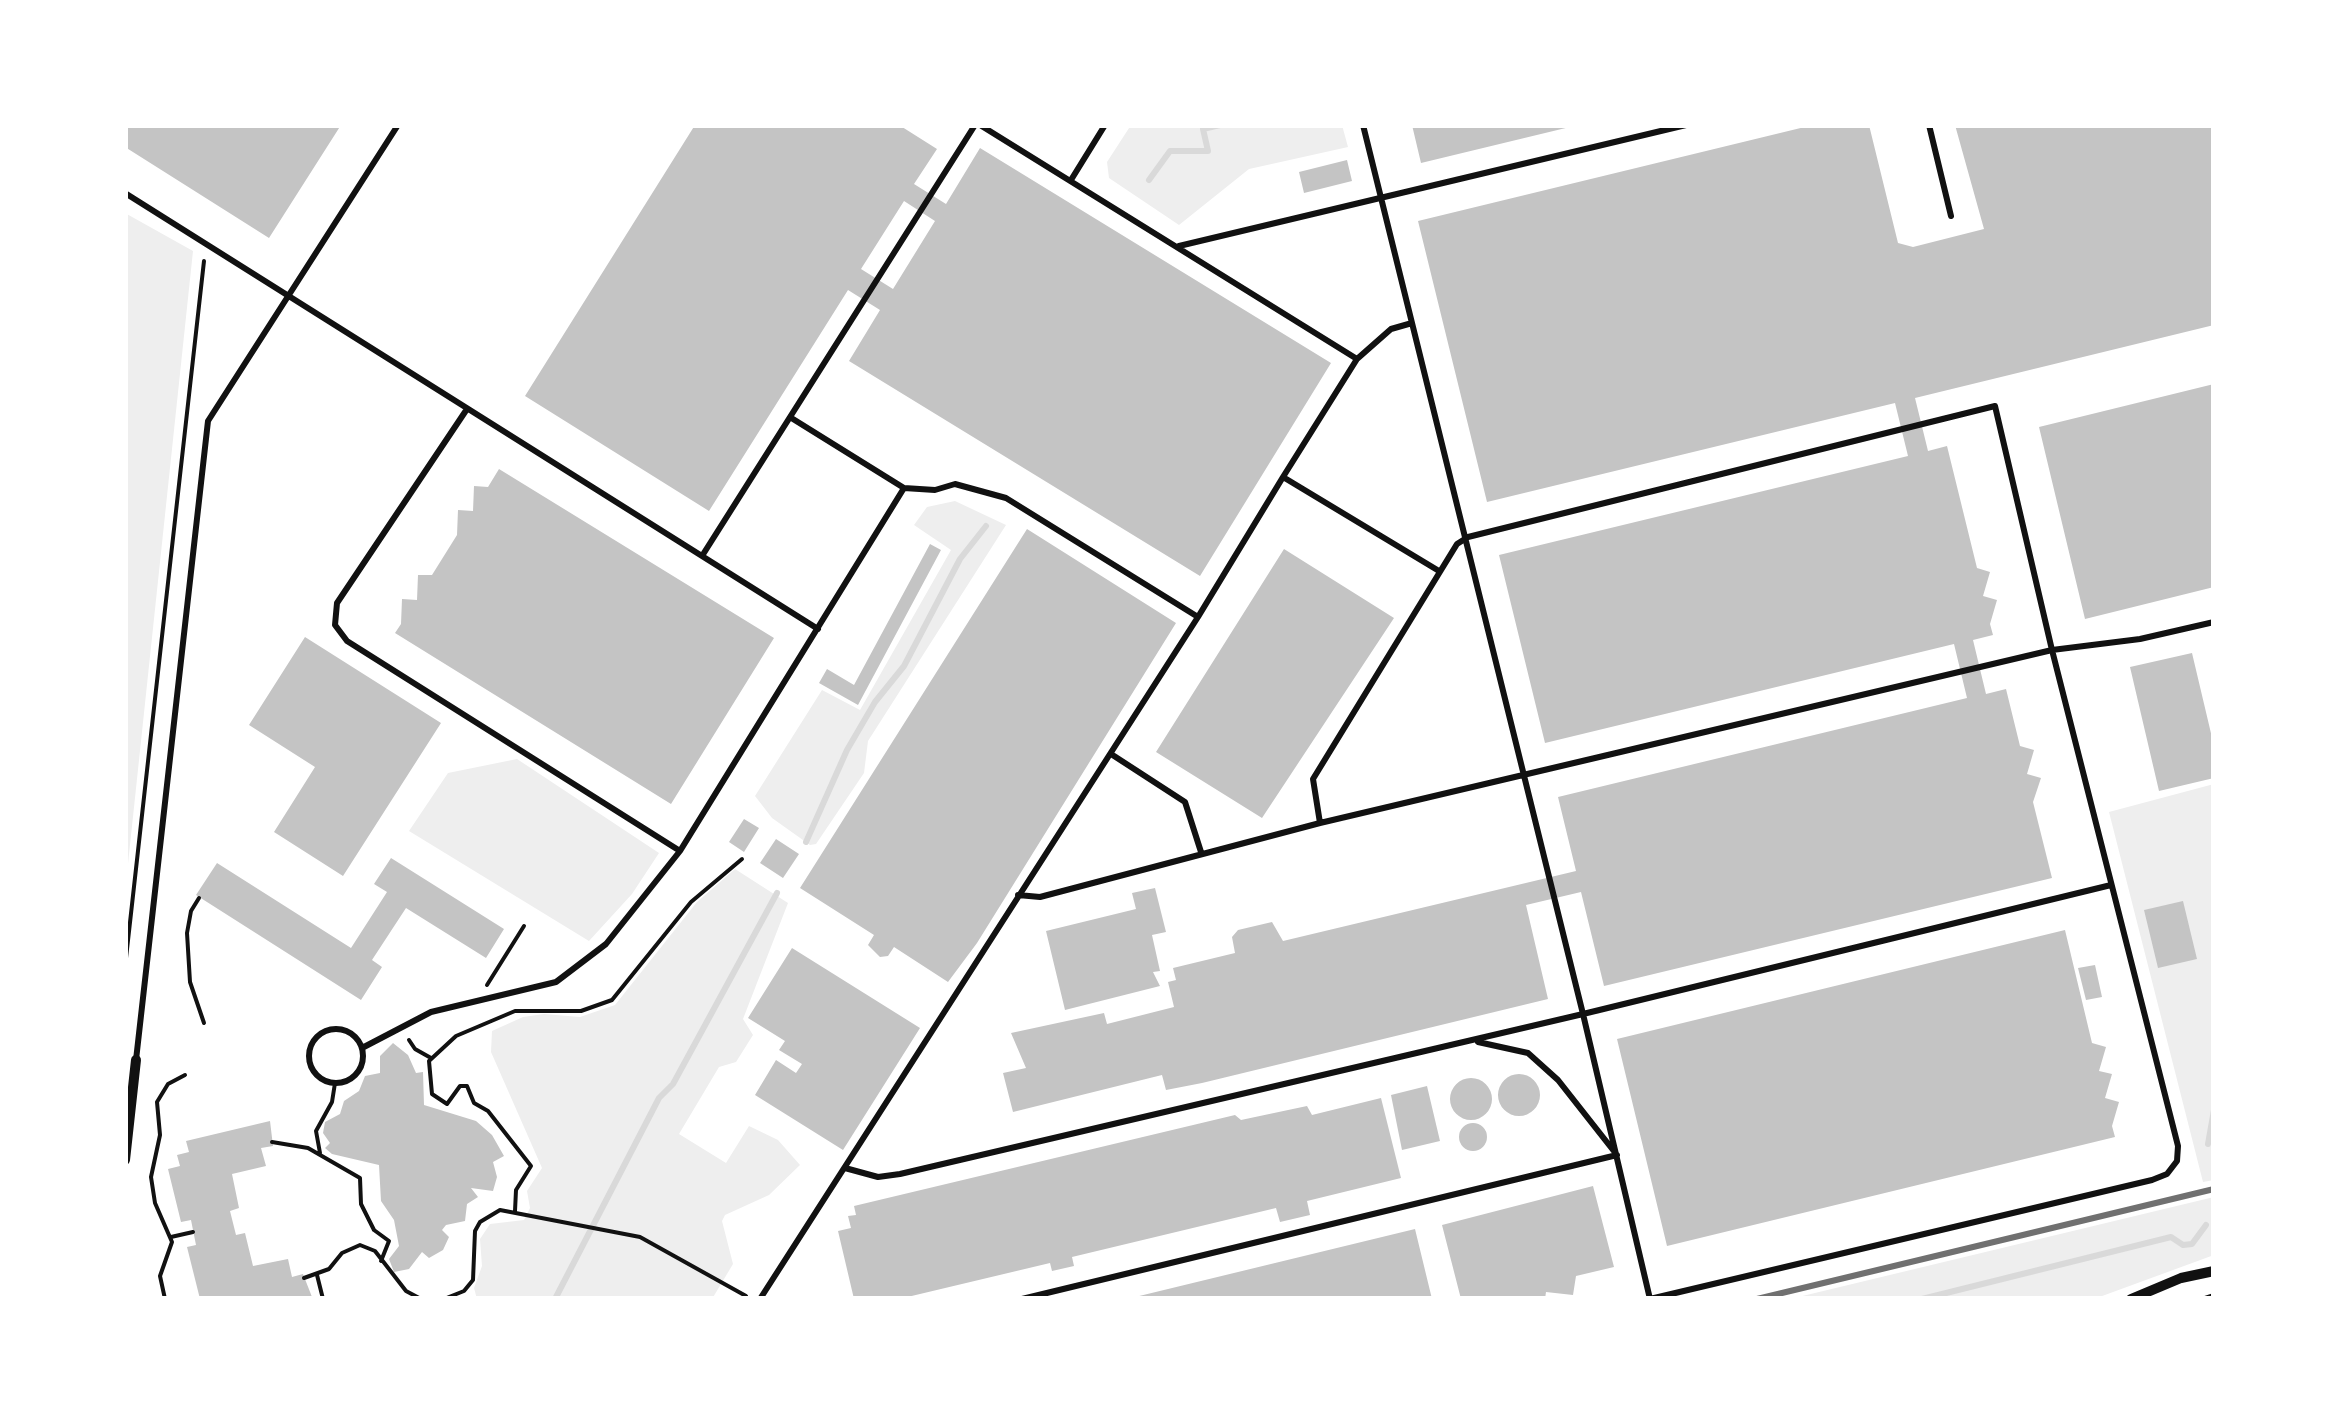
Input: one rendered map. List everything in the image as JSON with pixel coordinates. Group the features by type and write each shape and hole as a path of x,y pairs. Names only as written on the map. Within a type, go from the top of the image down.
{"street":[{"path":"125,1160 136,1060"},
{"path":"2131,1299 2214,1271"}],"lane":[{"path":"136,1060 208,421 398,125"},
{"path":"702,556 978,125 1357,359"},
{"path":"1071,180 1106,125"},
{"path":"1320,823 1313,779 1439,571 1468,537 1996,406 2052,650 2178,1146 2177,1162 2167,1174 1650,1299 1468,537 1363,125"},
{"path":"1179,246 1686,125"},
{"path":"1929,125 1951,216"},
{"path":"125,193 818,629"},
{"path":"760,1299 1198,618 1357,359 1391,329 1412,322"},
{"path":"467,409 337,603 334,625 347,641 680,851"},
{"path":"793,419 904,488 934,490 955,484 1006,498 1198,618"},
{"path":"1283,477 1439,571"},
{"path":"362,1048 352,1034 336,1028 314,1040 310,1065 322,1079 335,1083 356,1074 362,1048 431,1012 534,989 579,968 631,916 680,851 904,488"},
{"path":"1018,895 1040,897 1201,852 2052,650 2140,639 2214,622"},
{"path":"1111,754 1185,802 1201,852"},
{"path":"846,1168 878,1178 900,1174 1472,1041 2111,885"},
{"path":"1472,1041 1528,1053 1558,1080 1617,1154"},
{"path":"1022,1299 1617,1154"}],"path":[{"path":"125,967 206,244"},
{"path":"516,1212 516,1190 530,1166 488,1111 474,1103 467,1086 460,1086 447,1104 432,1094 432,1058 456,1036 515,1011 581,1011 612,1000 691,902 742,859"},
{"path":"200,898 191,911 187,933 190,982 204,1023"},
{"path":"477,1002 524,926"},
{"path":"405,1024 415,1049 432,1058"},
{"path":"165,1299 160,1276 172,1248 155,1203 151,1177 160,1135 156,1102 168,1084 185,1075"},
{"path":"320,1154 316,1131 332,1102 335,1083"},
{"path":"272,1142 292,1143 320,1154 360,1178 362,1204 374,1230 389,1242 382,1260"},
{"path":"444,1299 464,1291 477,1266 476,1230 480,1222 500,1210 606,1228 655,1243 750,1299"},
{"path":"171,1237 194,1232"},
{"path":"304,1278 317,1275 360,1245 375,1251 406,1291 421,1299"},
{"path":"317,1275 323,1299"},
{"path":"464,1291 470,1299"},
{"path":"2202,1299 2214,1295"}],"shaded area":[{"path":"1131,125 1342,125 1348,147 1249,169 1179,225 1109,178 1107,162"},
{"path":"125,213 193,251 125,892"},
{"path":"955,501 1006,525 868,741 864,773 816,844 810,845 772,818 755,796 822,690 860,710 951,550 914,525 927,507"},
{"path":"517,759 659,853 632,894 589,941 409,831 448,773"},
{"path":"2214,784 2214,1180 2203,1182 2109,812"},
{"path":"735,869 788,903 743,1019 753,1035 736,1062 719,1067 679,1134 726,1163 749,1126 778,1140 800,1165 769,1195 725,1215 722,1221 733,1264 712,1299 477,1299 474,1288 482,1266 480,1239 490,1224 524,1220 530,1208 527,1191 542,1168 491,1052 492,1031 523,1017 580,1017 615,1005 697,902"},
{"path":"2214,1197 2214,1255 2094,1299 1790,1299"}],"building":[{"path":"125,125 341,125 269,238 125,147"},
{"path":"695,125 899,125 937,149 914,184 946,204 980,148 1331,363 1200,576 849,361 880,310 848,290 709,511 525,396","holes":["904,201 935,221 893,289 861,269"]},
{"path":"1412,125 1573,125 1574,126 1421,163"},
{"path":"1813,125 1869,125 1898,243 1913,247 1984,229 1955,125 2214,125 2214,325 1915,398 1928,451 1947,446 1977,568 1990,572 1983,596 1997,600 1990,624 1993,635 1973,640 1986,694 2006,689 2020,746 2034,750 2027,774 2041,778 2033,802 2052,878 1604,986 1581,892 1526,905 1548,999 1202,1083 1166,1090 1162,1075 1013,1112 1003,1073 1026,1068 1011,1033 1104,1013 1107,1024 1174,1007 1168,982 1176,980 1173,968 1235,953 1232,937 1238,930 1272,922 1283,941 1576,871 1558,797 1967,698 1954,644 1545,743 1499,555 1908,456 1895,403 1487,502 1418,221"},
{"path":"1347,160 1352,181 1304,193 1299,172"},
{"path":"2214,384 2214,587 2085,619 2039,427"},
{"path":"499,469 774,638 671,804 395,633 401,624 402,599 417,600 418,575 432,575 457,535 458,510 473,511 474,486 488,487"},
{"path":"1027,529 1176,623 977,943 948,982 894,947 888,956 880,957 868,945 874,935 800,888"},
{"path":"930,544 941,550 858,705 819,683 827,669 854,685"},
{"path":"1284,549 1394,618 1262,818 1156,752"},
{"path":"305,637 441,723 343,876 274,832 315,767 249,725"},
{"path":"2192,653 2214,746 2214,778 2159,791 2130,667"},
{"path":"744,819 759,828 744,852 729,842"},
{"path":"776,839 799,854 783,878 760,863"},
{"path":"391,858 504,929 486,958 406,908 372,960 382,967 361,1000 196,895 217,863 351,948 387,892 374,884"},
{"path":"1155,888 1166,932 1152,935 1160,971 1153,972 1160,986 1065,1010 1046,931 1136,909 1132,893"},
{"path":"2183,901 2197,959 2158,968 2144,910"},
{"path":"2065,930 2092,1043 2106,1047 2099,1071 2112,1074 2105,1098 2119,1102 2112,1126 2115,1137 1667,1246 1617,1039"},
{"path":"792,948 920,1028 843,1150 755,1095 776,1060 796,1073 802,1064 779,1050 785,1041 748,1018"},
{"path":"2095,965 2102,997 2086,1000 2078,968"},
{"path":"393,1043 408,1055 416,1073 423,1072 424,1105 476,1121 492,1135 504,1156 493,1162 497,1177 493,1191 471,1188 478,1197 467,1204 465,1221 446,1225 442,1230 449,1237 443,1250 429,1258 422,1252 409,1269 394,1272 389,1259 399,1246 394,1220 381,1201 379,1165 332,1154 325,1148 330,1143 323,1133 325,1122 340,1114 344,1101 359,1091 365,1076 380,1073 380,1056"},
{"path":"1519,1074 1534,1080 1540,1095 1534,1110 1519,1116 1504,1110 1498,1095 1504,1080"},
{"path":"1471,1078 1486,1084 1492,1099 1486,1114 1471,1120 1456,1114 1450,1099 1456,1084"},
{"path":"1427,1086 1440,1141 1402,1150 1391,1095"},
{"path":"1381,1098 1401,1178 1307,1201 1310,1215 1280,1222 1276,1208 1072,1257 1074,1266 1052,1271 1050,1263 899,1299 854,1299 838,1231 851,1228 848,1216 856,1215 854,1206 1235,1115 1241,1120 1307,1106 1312,1115"},
{"path":"270,1121 273,1146 261,1148 266,1166 232,1174 239,1208 230,1211 236,1235 245,1233 253,1266 288,1259 292,1277 303,1274 312,1297 200,1299 187,1247 196,1245 191,1220 181,1222 168,1169 180,1166 177,1155 189,1152 186,1141"},
{"path":"1473,1123 1483,1127 1487,1137 1483,1147 1473,1151 1463,1147 1459,1137 1463,1127"},
{"path":"1593,1186 1614,1267 1576,1276 1573,1295 1546,1292 1545,1299 1461,1299 1442,1225"},
{"path":"1415,1229 1432,1299 1131,1299 1131,1298"}],"waterway":[{"path":"1149,180 1170,151 1208,151 1203,129 1220,125"},
{"path":"806,842 847,750 875,702 904,666 960,559 986,526"},
{"path":"555,1299 659,1098 673,1084 777,893"},
{"path":"2208,1144 2214,1110"},
{"path":"1922,1299 2171,1237 2183,1245 2192,1244 2206,1225"}],"railway":[{"path":"1757,1299 2214,1189"}]}
